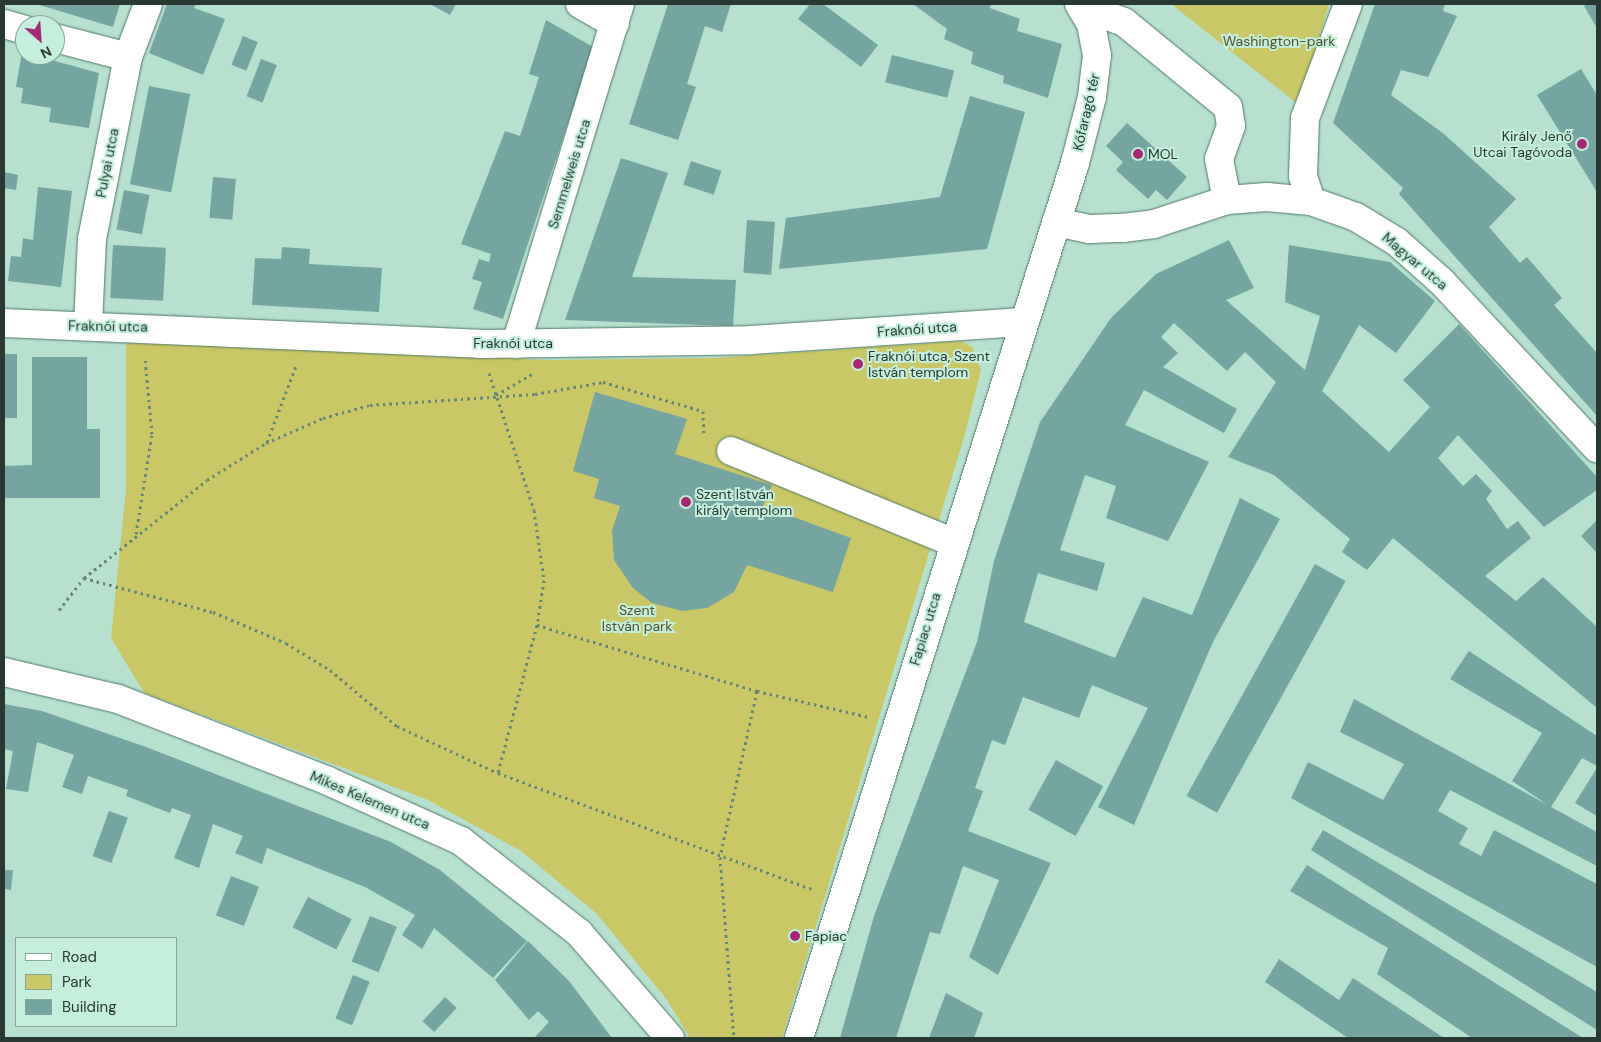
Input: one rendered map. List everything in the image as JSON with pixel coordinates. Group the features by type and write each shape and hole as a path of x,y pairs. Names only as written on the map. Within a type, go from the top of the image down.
{"street":[{"name":"Pulyai utca","path":"88,326 92,238 128,57 148,4"},
{"path":"580,4 618,14"},
{"path":"1311,201 1303,176 1305,118 1348,4"},
{"path":"1080,5 1124,22 1228,107 1231,126 1219,159 1227,200"},
{"name":"Kőfaragó tér","path":"1056,222 1096,70 1096,42 1080,5"},
{"name":"Semmelweis utca","path":"516,344 618,14"},
{"path":"65,41 128,57"},
{"name":"Magyar utca","path":"1056,222 1090,229 1146,225 1227,200 1311,201 1364,222 1397,242 1442,280 1597,448"},
{"name":"Fapiac utca","path":"799,1038 952,542 1056,222"},
{"name":"Fraknói utca","path":"4,323 142,326 480,344 516,344 751,340 1022,322"},
{"path":"731,451 952,542"},
{"name":"Mikes Kelemen utca","path":"4,672 118,699 383,804 461,841 579,932 670,1038"}],"path":[{"path":"136,535 152,434 142,326"},
{"path":"266,443 306,335"},
{"path":"480,344 542,545 544,580 537,625 498,773"},
{"path":"59,610 84,578 207,480 266,443 323,418 370,405 535,394 603,382 703,411 704,442 731,451"},
{"path":"84,578 213,612 286,643 330,670 397,726 498,773 720,857 842,898"},
{"path":"537,625 758,692 896,723"},
{"path":"734,1038 720,857 758,692"}],"green space":[{"name":"Washington-park","path":"1171,4 1329,4 1299,105"},
{"name":"Szent István park","path":"126,339 545,360 714,358 961,341 972,347 981,370 965,434 782,1038 690,1038 667,1000 597,914 521,851 426,799 144,693 111,638 126,489"}],"building":[{"path":"36,4 120,4 113,27"},
{"path":"167,4 196,4 194,8 225,19 203,75 149,53"},
{"path":"430,4 456,4 450,15"},
{"path":"668,4 731,4 722,32 705,26 687,84 696,87 678,140 629,124"},
{"path":"810,4 823,4 878,45 861,67 798,19"},
{"path":"913,4 991,4 990,8 1020,19 1017,31 1062,44 1048,98 1003,83 1004,76 971,64 973,52 944,39 947,29"},
{"path":"1375,4 1445,4 1443,11 1457,16 1428,77 1401,70 1391,95 1444,134 1516,199 1489,227 1520,263 1527,257 1562,298 1554,305 1597,353 1597,416 1399,194 1403,188 1333,123"},
{"path":"1587,4 1597,4 1597,28 1584,6"},
{"path":"546,20 593,47 503,319 473,309 482,282 472,279 479,259 489,262 491,254 461,244 505,131 520,136 539,77 529,74"},
{"path":"243,36 258,42 246,71 231,65"},
{"path":"892,55 954,70 947,98 885,82"},
{"path":"261,59 277,65 263,102 247,96"},
{"path":"65,64 99,73 89,128 49,122 51,108 21,103 23,88 16,87 20,65"},
{"name":"Király Jenő Utcai Tagóvoda","path":"1581,69 1597,95 1597,192 1537,95"},
{"path":"149,86 190,94 171,192 130,184"},
{"path":"970,96 1025,112 987,249 779,269 786,218 940,197"},
{"name":"MOL","path":"1127,123 1187,177 1167,200 1156,190 1148,199 1116,170 1123,162 1106,146"},
{"path":"621,158 668,173 632,277 736,280 733,326 565,320"},
{"path":"691,161 721,171 714,195 683,185"},
{"path":"4,172 18,175 16,190 4,188"},
{"path":"213,177 236,179 232,220 209,218"},
{"path":"38,187 72,191 61,287 8,281 11,256 21,257 23,238 33,240"},
{"path":"124,190 150,195 142,234 116,229"},
{"path":"747,220 775,222 771,275 743,273"},
{"path":"1229,240 1254,288 1226,300 1305,370 1320,316 1285,302 1289,245 1390,262 1435,301 1396,353 1359,325 1322,391 1389,452 1430,407 1403,380 1459,324 1597,477 1597,490 1544,527 1458,435 1438,458 1463,486 1476,474 1492,491 1486,499 1507,529 1518,521 1531,538 1485,576 1516,601 1543,577 1597,627 1597,708 1393,538 1367,570 1342,552 1350,539 1274,475 1228,457 1276,382 1245,352 1227,371 1174,323 1161,337 1178,353 1163,367 1237,409 1224,433 1144,390 1125,425 1209,462 1168,541 1106,518 1116,486 1085,475 1060,550 1105,563 1097,591 1038,573 1024,622 1115,658 1143,597 1192,615 1240,498 1280,519 1213,642 1134,825 1098,807 1148,708 1092,685 1079,718 1023,697 1005,745 992,740 975,788 983,791 968,831 1051,863 998,975 969,957 999,880 963,866 940,934 930,932 896,1038 840,1038 874,916 977,642 994,561 1040,422 1111,318 1156,274"},
{"path":"113,245 166,248 163,301 110,298"},
{"path":"282,247 310,249 309,264 382,268 379,312 252,305 255,258 281,259"},
{"path":"4,354 17,354 17,418 4,418"},
{"path":"32,357 87,357 87,429 100,429 100,498 4,498 4,466 32,465"},
{"name":"Szent István király templom","path":"595,392 687,419 675,454 772,485 763,506 851,538 833,592 747,565 734,592 707,608 682,611 652,603 633,588 614,560 612,531 620,506 594,498 599,479 573,471"},
{"path":"1597,520 1597,553 1581,536"},
{"path":"1315,564 1346,581 1217,813 1187,796"},
{"path":"1469,651 1597,736 1597,766 1582,758 1551,807 1597,832 1597,866 1450,790 1438,811 1468,828 1459,844 1481,856 1494,830 1597,884 1597,967 1291,798 1308,762 1383,800 1404,764 1340,732 1354,699 1548,805 1512,781 1542,733 1450,679"},
{"path":"4,704 42,711 146,747 391,842 440,870 527,941 493,978 434,928 422,949 402,935 415,915 365,887 267,848 262,864 235,853 243,836 213,824 199,868 174,858 191,815 172,808 170,813 126,796 128,790 88,776 82,794 62,787 74,755 37,742 28,792 6,789 13,751 4,749"},
{"path":"1056,760 1103,786 1076,836 1028,810"},
{"path":"1597,768 1597,816 1575,803"},
{"path":"109,811 128,818 111,863 93,856"},
{"path":"1323,830 1597,992 1597,1030 1311,850"},
{"path":"1307,865 1583,1038 1472,1038 1377,974 1388,948 1290,891"},
{"path":"4,870 13,870 11,890 4,889"},
{"path":"231,876 259,887 244,926 216,915"},
{"path":"308,897 352,919 336,950 293,927"},
{"path":"370,916 397,927 379,972 352,961"},
{"path":"528,941 569,981 612,1038 534,1038 549,1022 538,1011 529,1020 495,980"},
{"path":"1279,959 1339,1000 1353,978 1444,1038 1348,1038 1265,982"},
{"path":"353,975 370,982 352,1025 335,1019"},
{"path":"946,993 983,1013 974,1038 929,1038"},
{"path":"445,997 457,1008 434,1032 422,1021"}],"place":[{"name":"Király Jenő Utcai Tagóvoda","path":"1582,144"},
{"name":"MOL","path":"1138,154"},
{"name":"Fraknói utca, Szent István templom","path":"858,364"},
{"name":"Szent István király templom","path":"686,502"},
{"name":"Fapiac","path":"795,936"}]}
